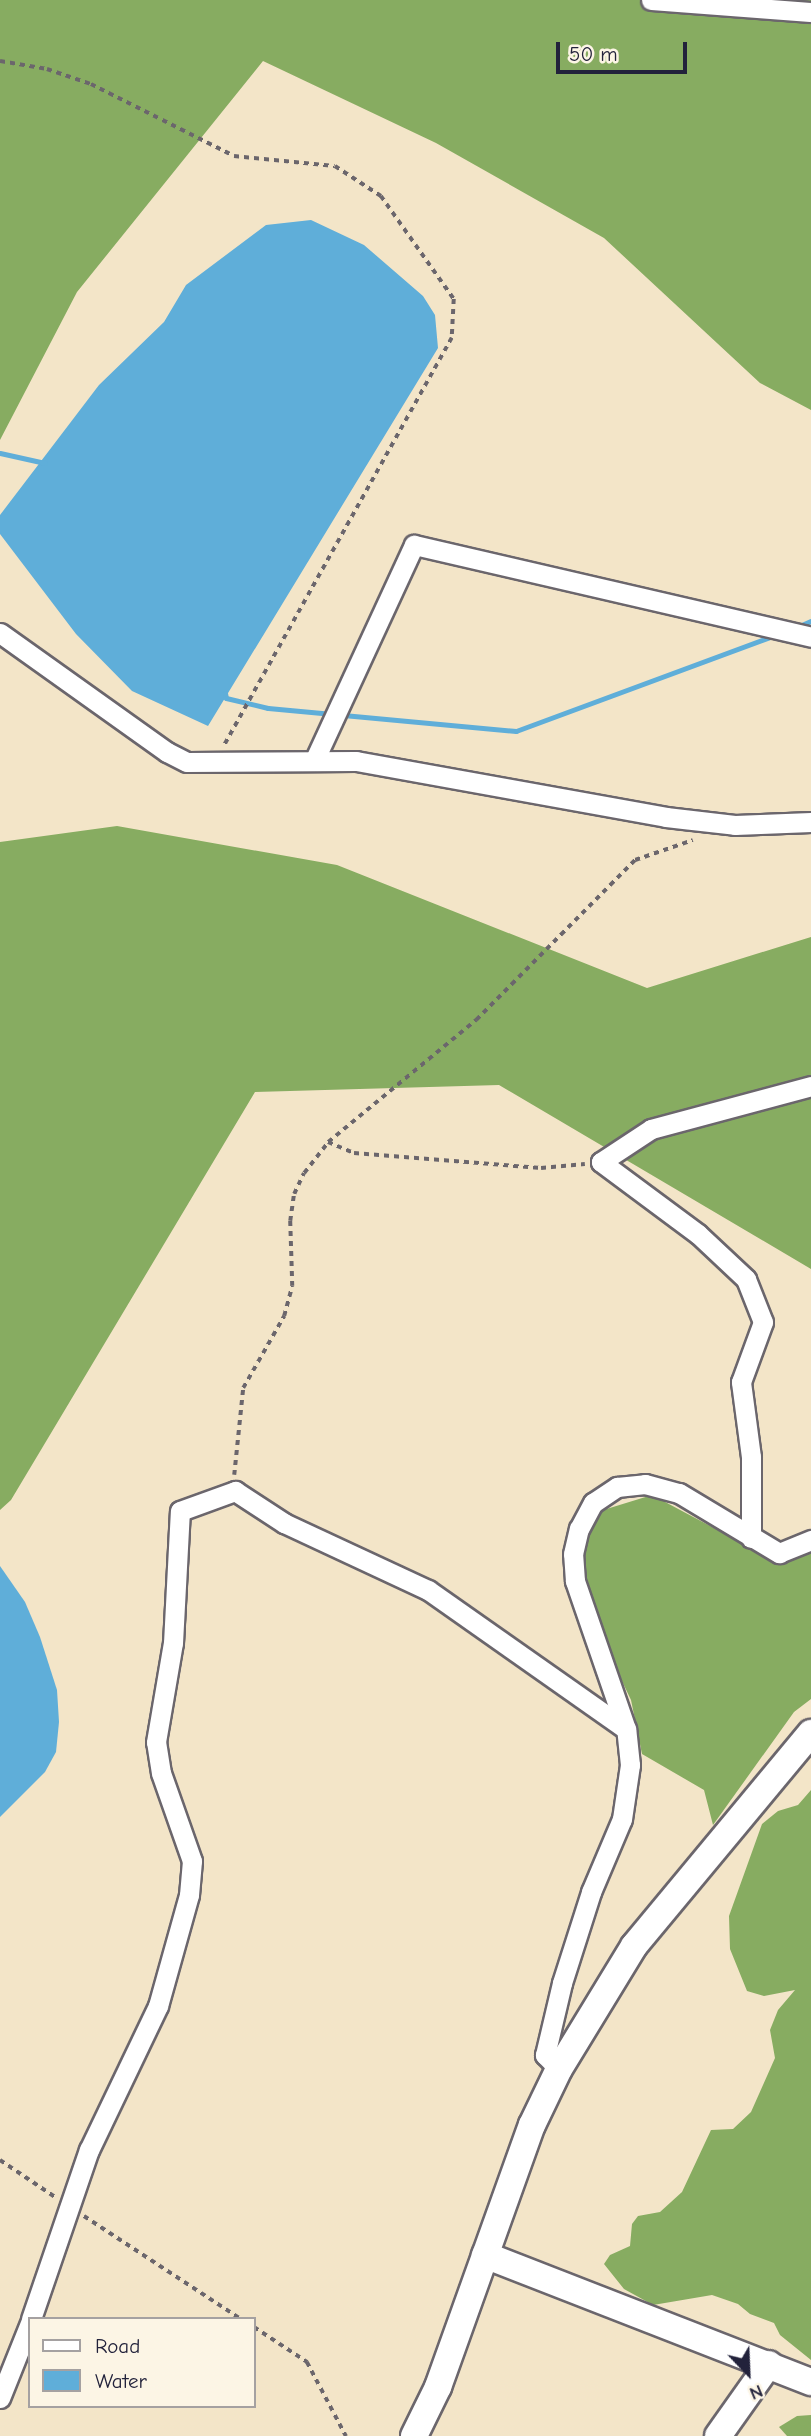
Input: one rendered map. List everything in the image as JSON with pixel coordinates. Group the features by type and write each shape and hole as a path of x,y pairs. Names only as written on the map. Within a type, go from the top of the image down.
{"street":[{"path":"652,0 811,12"},
{"path":"315,760 414,545 811,637"},
{"path":"0,633 167,752 187,762 215,764 356,761 666,817 735,825 811,822"},
{"path":"751,1538 751,1457 741,1382 763,1322 746,1279 698,1234 601,1162 651,1129 811,1086"},
{"path":"559,2069 545,2055 587,1905 622,1819 630,1765 626,1729 575,1581 573,1554 579,1529 593,1503 617,1488 645,1484 679,1493 779,1553 811,1540"},
{"path":"31,2317 89,2150 158,2006 188,1895 192,1861 162,1773 156,1742 173,1643 180,1511 234,1491 284,1523 428,1590 626,1729"},
{"path":"414,2436 438,2387 532,2125 559,2069 634,1946 811,1733"},
{"path":"485,2255 811,2382"},
{"path":"0,2398 28,2326"},
{"path":"718,2436 769,2364"}],"path":[{"path":"0,61 47,69 91,84 234,156 335,166 381,196 454,299 453,338 215,764"},
{"path":"234,1491 243,1388 284,1316 292,1286 290,1221 294,1194 328,1142 476,1020 635,859 698,838"},
{"path":"328,1142 354,1153 500,1166 601,1162"},
{"path":"0,2160 238,2317"},
{"path":"256,2328 307,2362 346,2436"}],"green space":[{"path":"0,0 811,0 811,410 760,383 604,238 436,143 263,61 77,292 0,440"},
{"path":"117,826 337,865 647,988 811,937 811,1269 499,1085 255,1092 11,1500 0,1510 0,842"},
{"path":"652,1495 774,1560 811,1552 811,1699 794,1712 713,1825 704,1790 642,1754 631,1700 591,1616 583,1556 588,1533 600,1511"},
{"path":"811,1790 811,2360 780,2335 774,2323 750,2314 738,2304 712,2295 653,2305 624,2289 604,2264 610,2255 630,2246 632,2224 638,2216 660,2212 682,2192 711,2130 733,2129 751,2112 775,2058 770,2030 778,2010 795,1990 764,1996 747,1991 730,1949 729,1916 762,1824 778,1811 798,1805"},
{"path":"811,2415 811,2436 787,2436 779,2427 797,2416"}],"water":[{"path":"311,220 364,245 423,296 435,315 438,348 208,726 132,691 76,634 0,534 0,515 99,385 164,322 186,285 266,225"},
{"path":"0,1566 25,1602 40,1637 57,1690 59,1722 56,1752 45,1772 0,1817"}],"waterway":[{"path":"0,453 45,463"},
{"path":"795,628 811,621"},
{"path":"225,693 226,698 268,708 516,731 776,635"}]}
